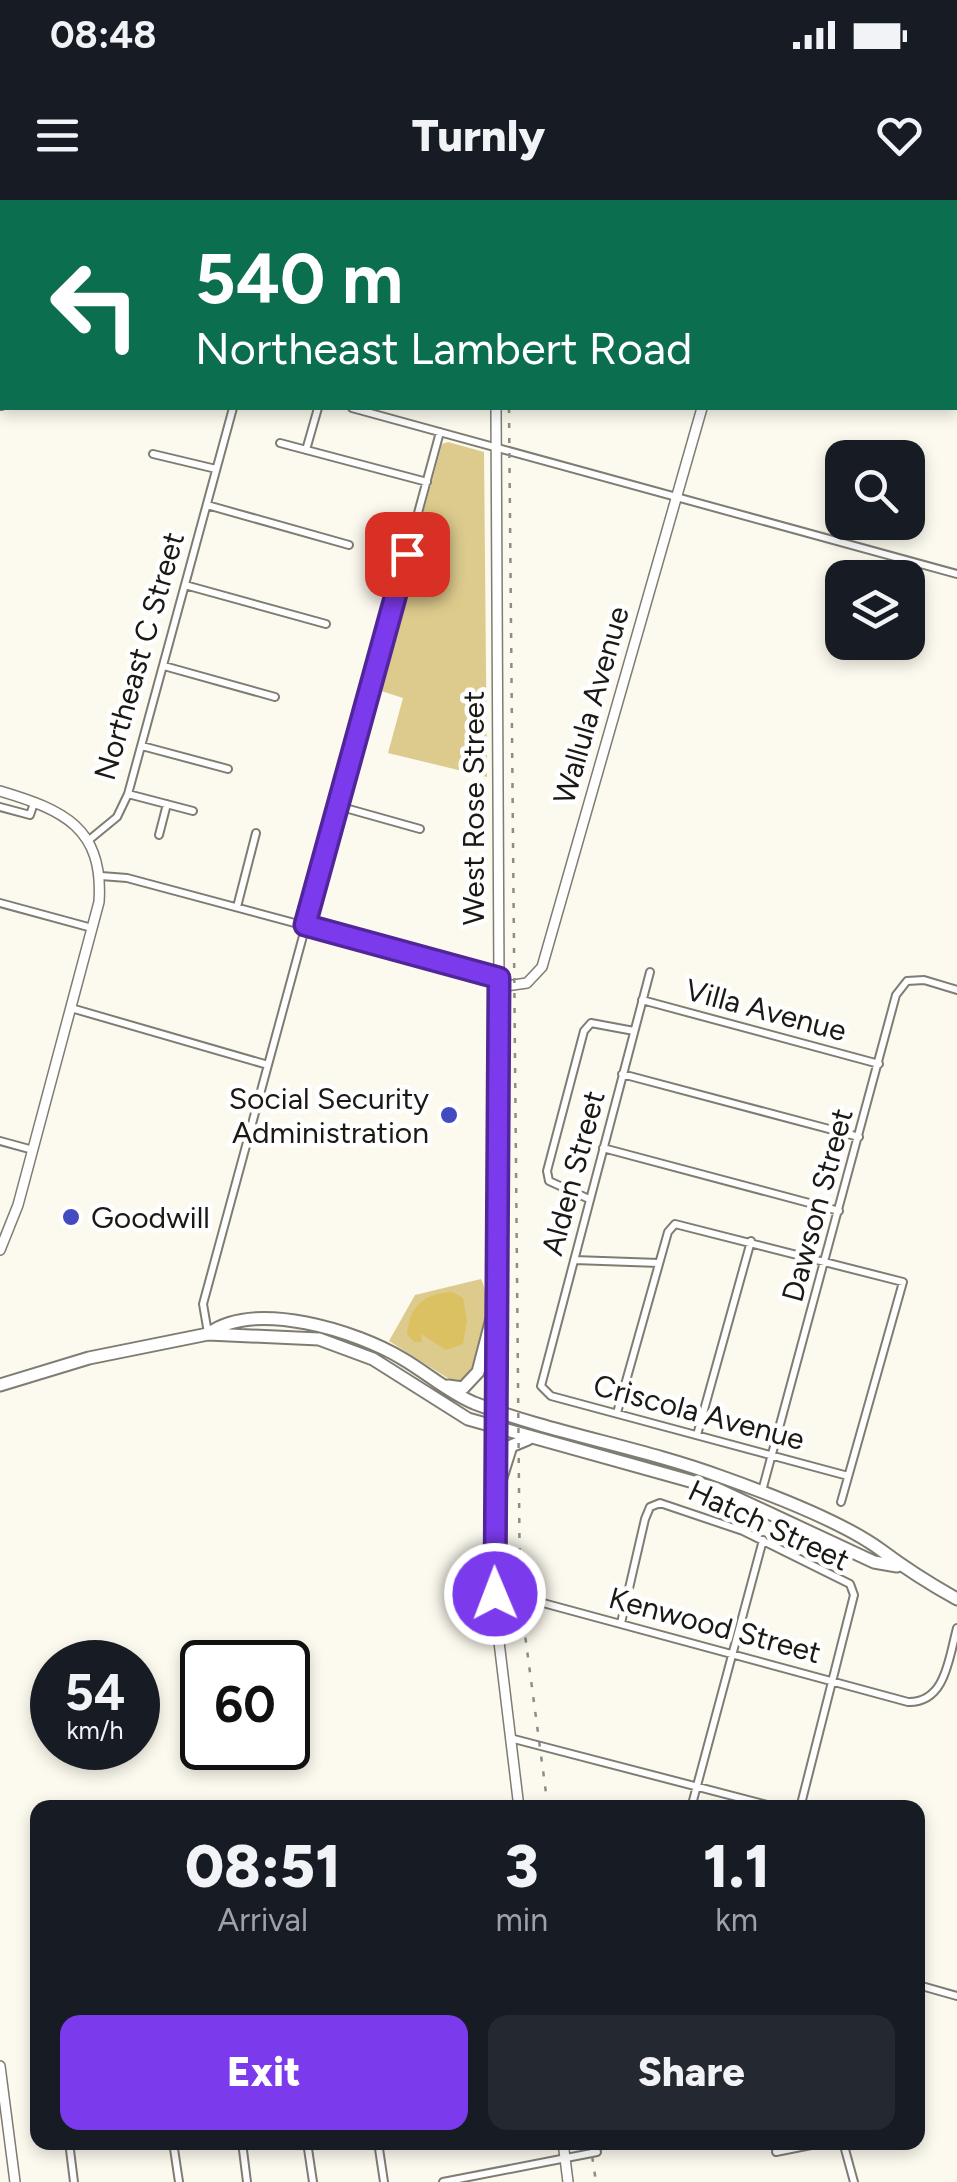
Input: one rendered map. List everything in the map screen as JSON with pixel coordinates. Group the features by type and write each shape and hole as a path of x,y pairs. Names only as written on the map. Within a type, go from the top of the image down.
{"highway":[{"path":"435,1381 455,1389 471,1383 488,1348 495,1307"},
{"path":"208,1334 220,1325 256,1320 323,1327 381,1347 435,1381 494,1409 624,1444 762,1492 880,1549 897,1566 957,1599"},
{"path":"2,1384 89,1358 208,1334 288,1334 348,1348 373,1359 451,1411 494,1428 715,1488 874,1562 897,1566"},
{"path":"494,1500 511,1446 533,1438"}],"main road":[{"name":"West Rose Street","path":"496,410 499,982 495,1594 518,1800"},
{"name":"Wallula Avenue","path":"499,982 527,983 542,967 701,410"},
{"path":"0,791 66,817 89,840 101,876 71,1008 0,1250"},
{"path":"0,2066 16,2182"},
{"path":"564,2150 568,2182"}],"street":[{"name":"Northeast C Street","path":"89,840 117,817 128,794 232,410"},
{"path":"306,450 317,410"},
{"path":"359,410 957,574"},
{"path":"208,1334 203,1304 440,432"},
{"path":"280,443 427,482"},
{"path":"153,454 216,469"},
{"path":"207,505 348,545"},
{"path":"186,586 326,624"},
{"path":"164,666 275,698"},
{"path":"142,746 228,769"},
{"path":"128,794 192,811"},
{"path":"0,807 30,815 34,802"},
{"path":"159,835 167,804"},
{"path":"338,806 420,829"},
{"path":"237,907 256,833"},
{"path":"101,876 127,878 305,925 499,982"},
{"path":"0,904 92,928"},
{"name":"Alden Street","path":"542,1386 650,972"},
{"name":"Dawson Street","path":"762,1492 896,996 907,981 924,980 957,990"},
{"name":"Villa Avenue","path":"642,1000 878,1064"},
{"path":"71,1008 268,1065"},
{"path":"590,1199 548,1181 575,1066 584,1032 591,1023 634,1031"},
{"path":"622,1074 859,1136"},
{"path":"0,1142 32,1150"},
{"path":"603,1148 839,1212"},
{"path":"617,1414 658,1264 668,1232 675,1224 903,1282 842,1502"},
{"path":"697,1435 751,1241"},
{"path":"574,1260 658,1264"},
{"name":"Criscola Avenue","path":"542,1386 552,1396 848,1476"},
{"name":"Hatch Street","path":"621,1623 645,1519 650,1507 660,1503 763,1540 850,1584 854,1595 834,1680"},
{"path":"693,1800 763,1540"},
{"name":"Kenwood Street","path":"495,1594 922,1702 936,1694 957,1628"},
{"path":"802,1800 834,1680"},
{"path":"510,1738 749,1800"},
{"path":"925,1987 957,1996"},
{"path":"70,2150 74,2182"},
{"path":"174,2150 179,2182"},
{"path":"243,2150 247,2182"},
{"path":"309,2150 313,2182"},
{"path":"379,2150 384,2182"},
{"path":"776,2152 786,2150"},
{"path":"845,2150 854,2182"},
{"path":"442,2182 564,2155 597,2152"}],"shaded area":[{"path":"448,442 484,452 487,777 388,753 403,698 375,689 442,444"},
{"path":"481,1279 486,1302 484,1331 476,1360 464,1381 449,1379 389,1341 415,1295"},
{"path":"453,1292 463,1298 467,1321 463,1344 446,1350 421,1334 422,1342 414,1342 407,1334 415,1308 434,1295"}],"railway":[{"path":"509,410 520,1597 547,1800"},
{"path":"591,2150 596,2182"}],"place":[{"name":"Social Security Administration","path":"449,1115"},
{"name":"Goodwill","path":"71,1217"}],"route":[{"path":"407,554 305,925 499,978 495,1594"}]}
